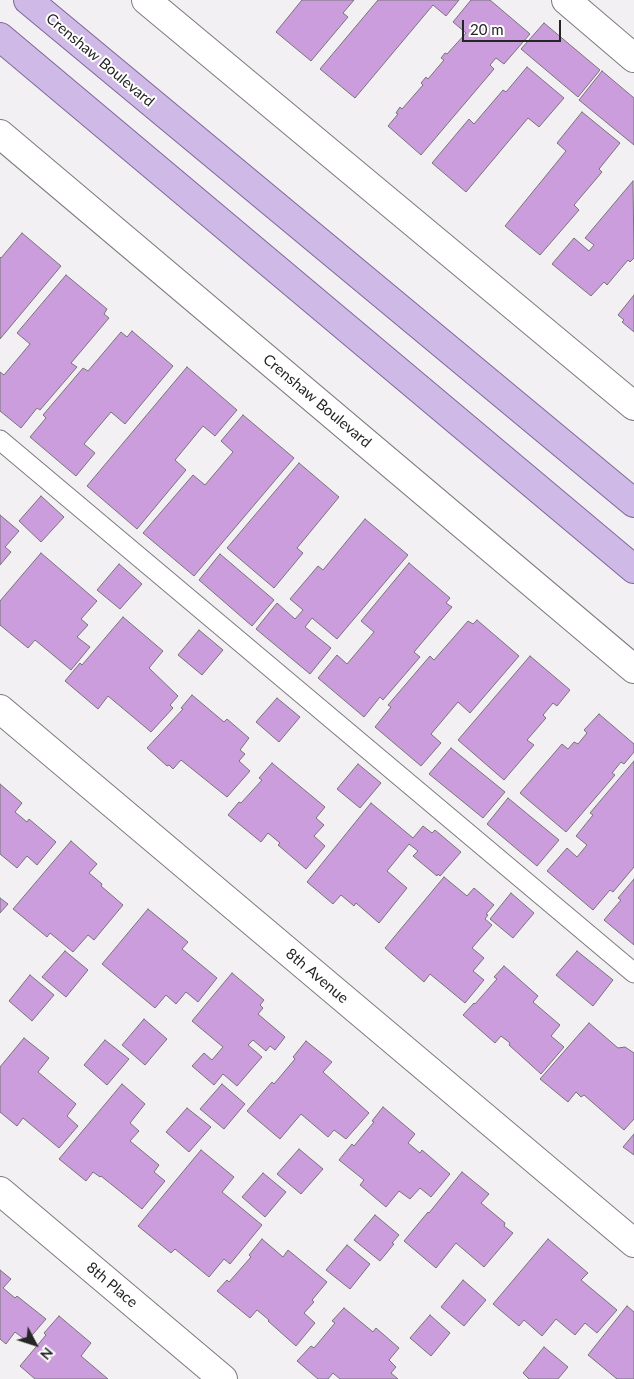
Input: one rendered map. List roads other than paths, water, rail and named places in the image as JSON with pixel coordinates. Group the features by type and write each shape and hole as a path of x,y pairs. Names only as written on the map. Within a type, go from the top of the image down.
{"main road":[{"name":"Crenshaw Boulevard","path":"28,0 634,503"},
{"path":"0,37 634,569"}],"street":[{"path":"146,0 634,406"},
{"path":"566,0 634,58"},
{"name":"Crenshaw Boulevard","path":"0,134 634,669"},
{"name":"8th Avenue","path":"0,709 634,1243"},
{"name":"8th Place","path":"0,1191 224,1379"}],"lane":[{"path":"0,440 634,973"}]}
